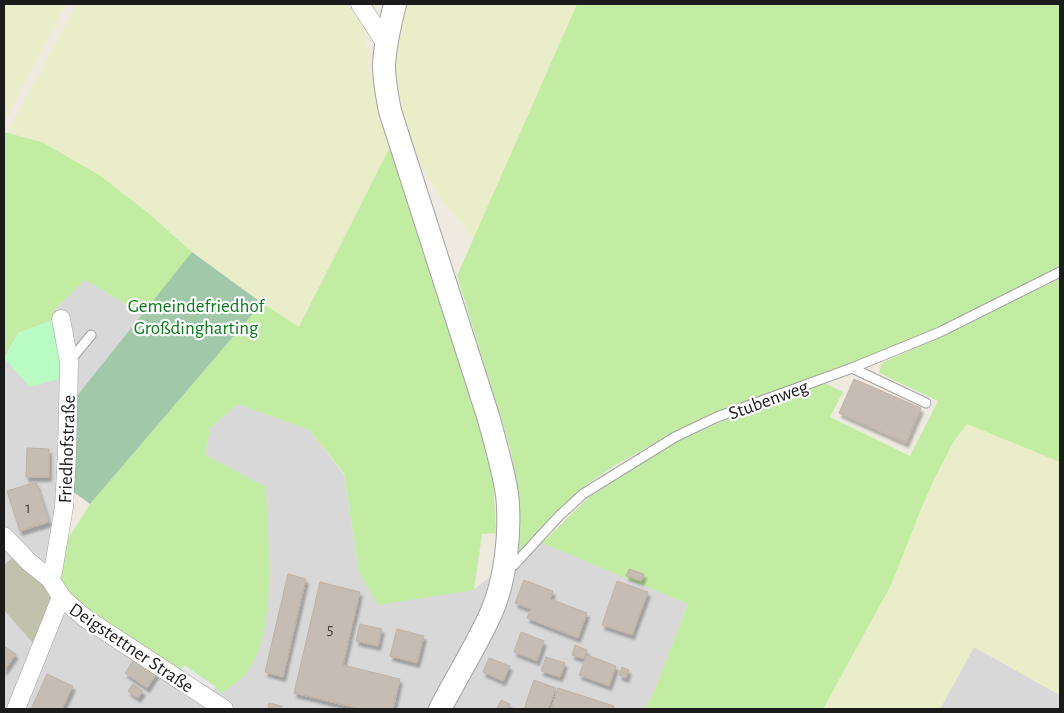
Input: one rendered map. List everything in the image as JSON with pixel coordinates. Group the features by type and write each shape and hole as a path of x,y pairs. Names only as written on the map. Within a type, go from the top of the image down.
{"street":[{"path":"360,4 386,44"},
{"path":"395,4 386,44 384,65 385,87 390,111 488,416 507,494 508,520 504,568 492,610 440,709"},
{"name":"Friedhofstraße","path":"50,579 53,572 64,507 67,454 69,362 61,319"},
{"name":"Deigstettner Straße","path":"4,536 50,579 63,599 85,618 224,709"},
{"path":"16,709 59,602 63,599"}],"lane":[{"name":"Stubenweg","path":"504,568 514,565 558,517 583,494 675,437 717,417 852,368 940,332 1060,272"},
{"path":"69,362 91,335"},
{"path":"852,368 926,403"}],"shaded area":[{"path":"4,4 66,4 4,120"},
{"path":"77,4 348,4 364,30 371,80 390,147 299,327 262,303 192,252 147,212 42,142 7,132"},
{"path":"404,4 577,4 474,239 443,202 415,155 403,118 396,82 395,42"},
{"path":"85,280 143,314 76,397 64,545 222,693 264,627 268,596 266,488 205,455 210,428 238,404 309,430 344,474 359,572 473,590 515,558 534,539 688,604 653,694 644,709 4,709 4,359"},
{"path":"967,423 1060,462 1060,695 974,647 940,709 823,709 891,585 935,477 954,441"},
{"path":"15,555 50,589 50,602 33,643 4,610 4,565"},
{"path":"974,647 1060,695 1060,709 940,709"},
{"path":"184,665 216,687 211,695 179,673"}],"green space":[{"path":"577,4 1060,4 1060,268 943,327 812,379 715,414 656,442 612,467 579,490 515,558 516,482 511,451 457,276"},
{"path":"4,132 42,142 99,175 147,212 192,252 143,314 85,280 54,310 55,319 18,333 4,359"},
{"path":"390,147 492,457 496,533 482,534 474,590 378,605 359,572 344,473 309,430 238,404 210,428 205,455 266,487 269,584 263,634 256,656 246,674 222,693 184,666 179,673 87,611 62,584 60,563 64,545 90,504 262,303 299,327"},
{"name":"Gemeindefriedhof Großdingharting","path":"192,252 262,303 90,504 72,491 76,397"},
{"path":"1060,279 1060,462 967,424 954,441 935,477 891,585 823,709 644,709 653,694 688,604 542,543 588,498 662,448 718,423 822,382 843,392 830,417 910,456 938,401 879,373 882,363 965,326"},
{"path":"55,319 60,336 62,378 30,387 5,359 18,333"}],"building":[{"path":"854,379 921,408 906,443 839,413"},
{"path":"27,448 49,449 49,477 26,477"},
{"path":"36,482 49,522 20,531 7,491"},
{"path":"629,569 644,574 641,581 626,576"},
{"path":"288,574 306,579 283,677 265,672"},
{"path":"524,580 553,591 550,599 587,613 578,638 527,618 531,609 515,603"},
{"path":"617,581 648,592 632,635 602,625"},
{"path":"320,582 360,592 343,665 400,679 393,709 361,709 294,693"},
{"path":"360,624 382,629 378,646 356,641"},
{"path":"397,629 424,636 417,663 390,656"},
{"path":"521,632 544,641 537,661 514,652"},
{"path":"575,645 587,650 584,659 572,655"},
{"path":"4,646 16,654 4,671"},
{"path":"587,655 616,666 609,686 579,675"},
{"path":"546,657 565,663 560,677 541,671"},
{"path":"135,658 157,673 147,688 125,673"},
{"path":"489,658 510,666 503,681 483,672"},
{"path":"622,667 629,670 626,678 619,675"},
{"path":"47,674 73,686 62,709 31,709"},
{"path":"534,680 556,688 548,709 524,709"},
{"path":"133,684 143,691 138,698 128,691"},
{"path":"558,688 614,706 613,709 551,709"},
{"path":"501,700 510,704 507,709 497,709"},
{"path":"269,703 282,706 282,709 268,709"}]}
